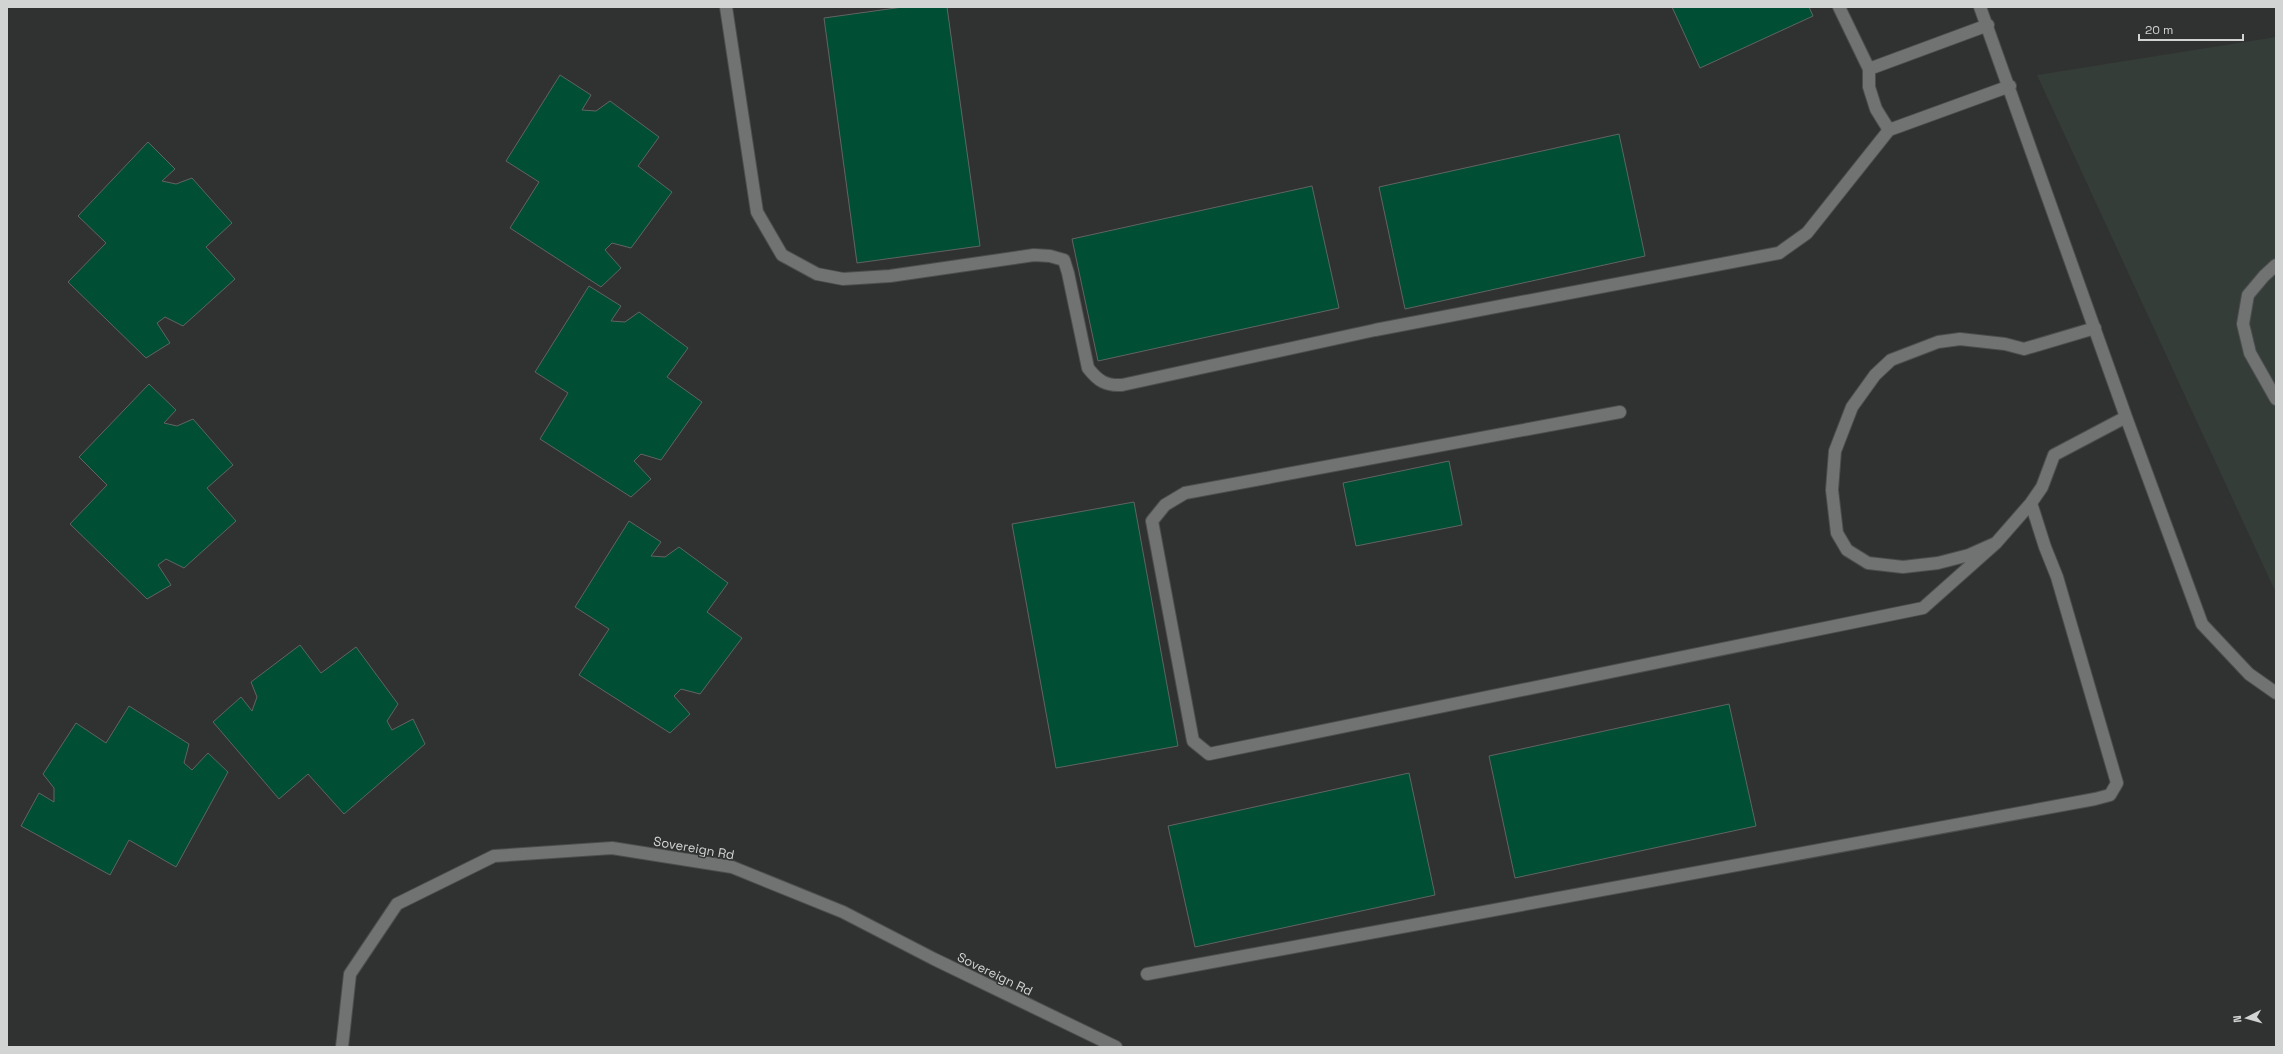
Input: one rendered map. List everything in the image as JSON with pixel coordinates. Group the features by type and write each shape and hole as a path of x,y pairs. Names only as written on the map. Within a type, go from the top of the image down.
{"street":[{"path":"726,7 756,212 782,255 817,274 843,279 890,276 1034,255 1050,256 1064,260 1088,368 1098,380 1110,385 1122,385 1375,330 1778,253 1807,233 1889,130 2010,86"},
{"path":"1839,7 1869,69 1869,87 1876,109 1889,130"},
{"path":"1980,7 2010,86 2126,417 2202,624 2249,674 2276,693"},
{"path":"1869,69 1988,25"},
{"path":"2276,265 2264,276 2248,295 2243,324 2250,352 2276,399"},
{"path":"1996,543 1969,556 1938,563 1903,567 1868,563 1847,550 1837,533 1832,490 1835,451 1852,407 1874,375 1891,360 1938,342 1960,339 2005,344 2024,349 2095,328"},
{"path":"1620,412 1185,492 1165,504 1152,521 1193,741 1208,754 1923,608 1996,543 2031,503 2042,487 2054,455 2126,417"},
{"path":"1147,974 2087,801 2110,794 2117,783 2057,577 2045,547 2031,503"},
{"name":"Sovereign Rd","path":"342,1047 350,974 397,904 494,856 612,848 732,867 843,912 934,960 1116,1047"}],"shaded area":[{"path":"2276,37 2276,593 2037,75"}],"building":[{"path":"903,7 947,7 980,246 857,263 824,18"},
{"path":"1672,7 1809,7 1813,16 1700,68"},
{"path":"560,75 591,95 582,110 596,111 610,101 659,137 638,166 672,192 631,248 612,243 605,250 621,268 601,287 510,228 539,182 506,161"},
{"path":"1619,134 1645,256 1405,309 1379,187"},
{"path":"148,142 175,169 162,181 176,184 192,178 232,223 206,247 235,279 183,326 165,317 157,323 170,343 146,358 68,282 106,243 78,216"},
{"path":"1312,186 1339,308 1098,361 1072,239"},
{"path":"589,286 621,306 611,321 625,322 639,312 688,348 667,377 702,402 661,460 641,454 634,461 651,479 631,497 540,439 568,393 535,372"},
{"path":"149,384 176,410 164,423 177,426 193,419 233,465 207,488 236,521 184,568 166,559 158,565 171,585 147,599 70,524 107,485 79,457"},
{"path":"1449,461 1462,525 1356,546 1343,483"},
{"path":"1134,502 1178,746 1056,768 1012,524"},
{"path":"629,521 661,542 651,556 665,557 679,547 728,583 707,612 742,638 700,694 681,689 674,696 690,714 670,733 579,675 609,629 575,607"},
{"path":"300,645 321,673 356,647 398,704 387,721 392,730 413,719 425,744 344,814 308,774 279,799 213,722 241,697 252,711 257,697 251,682"},
{"path":"1729,704 1756,826 1515,878 1489,756"},
{"path":"129,706 189,744 184,763 192,770 208,753 228,772 176,867 129,840 110,875 21,826 39,793 54,802 54,788 43,774 76,723 106,743"},
{"path":"1409,773 1435,895 1195,947 1168,826"}]}
